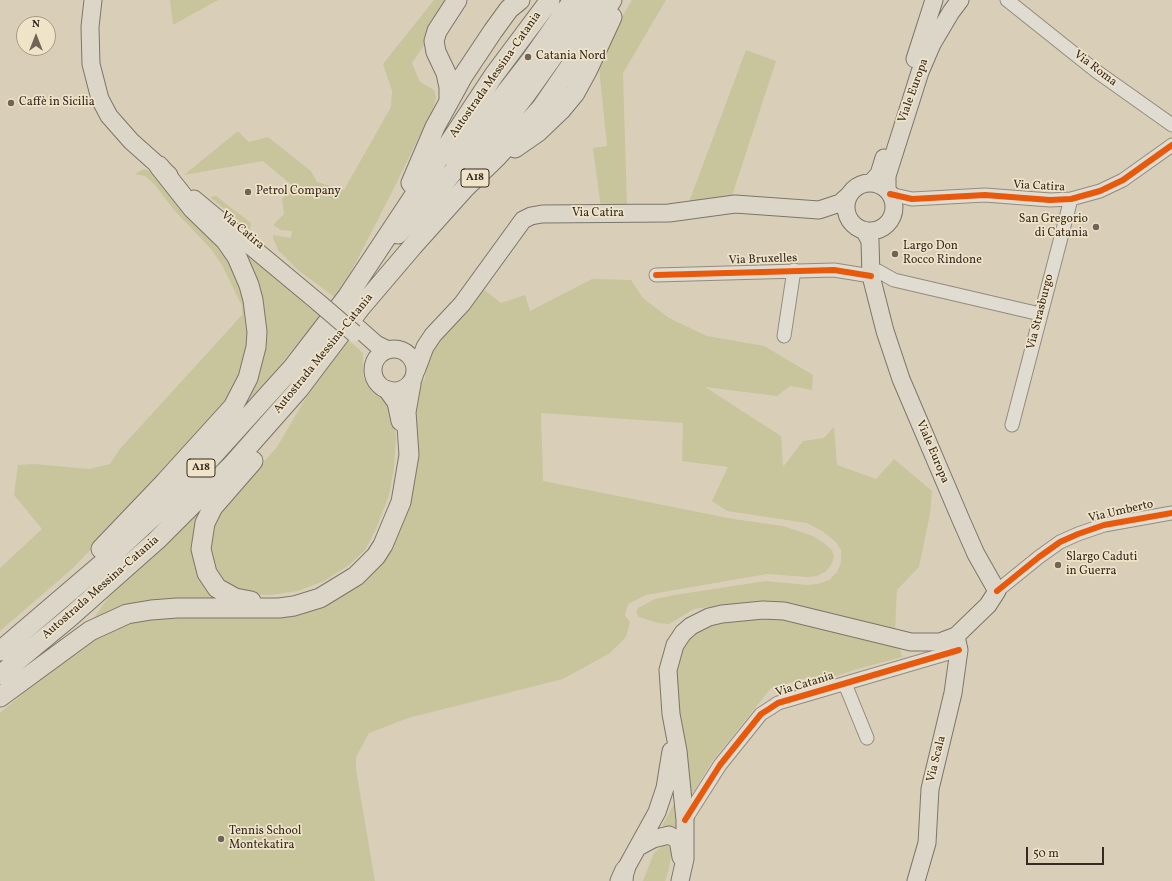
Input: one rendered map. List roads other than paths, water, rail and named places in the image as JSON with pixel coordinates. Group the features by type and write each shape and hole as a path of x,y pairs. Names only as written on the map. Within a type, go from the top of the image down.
{"highway":[{"path":"439,121 442,95 440,80 430,57 430,49 435,36 457,0"},
{"path":"398,227 422,158 452,96 493,31 509,10 520,0"},
{"path":"422,158 499,36 530,0"},
{"path":"423,180 446,132 507,42 541,0"},
{"name":"Autostrada Messina-Catania","path":"0,651 7,643 37,620 103,563 180,491 293,367 398,227 423,180 514,46 550,0"},
{"path":"423,180 471,123 562,0"},
{"path":"398,227 423,199 532,60 573,0"},
{"path":"398,227 428,203 521,88 584,0"},
{"path":"329,350 338,331 346,320 479,157 593,0"},
{"path":"465,188 538,132 561,110 575,93 606,33 613,0"},
{"name":"Autostrada Messina-Catania","path":"0,675 69,618 157,540 232,465 299,389 361,307 465,188 497,157 542,107 613,0"},
{"path":"435,36 455,75 452,96"},
{"path":"37,620 62,588 165,482 233,407 242,393 253,362 256,347 256,315 249,285 237,256 226,241 192,209 159,166"},
{"path":"0,697 90,631 128,614 177,608 279,608 294,606 320,598 356,576 376,556 383,544 401,502 409,455 406,412 413,378"},
{"path":"299,389 270,442 219,499 205,523 201,549 207,573 217,588 234,598 278,602 306,597 340,580 352,571 371,552 389,517 395,500 402,469 403,440 400,413 397,402 390,391"},
{"path":"0,684 69,618"}],"main road":[{"path":"93,0 90,27 91,64 100,99 109,116 131,141 185,192 321,301 356,331 376,344 412,357 413,378"},
{"name":"Viale Europa","path":"871,183 879,174 934,0"},
{"name":"Viale Europa","path":"888,192 887,176 920,72 932,44 960,0"},
{"path":"871,183 888,192 894,210 892,216 882,227 873,230 859,227 819,210 840,203 858,186 871,183"},
{"path":"849,195 846,208 850,220 859,227"},
{"name":"Via Catira","path":"433,335 462,304 523,220 531,216 542,214 669,213 735,204 819,210"},
{"name":"Viale Europa","path":"859,227 870,241 885,331 901,379 976,554 997,590"},
{"name":"Viale Europa","path":"875,274 879,236 882,227"},
{"path":"356,331 375,361"},
{"path":"433,335 425,347 413,378 401,391 390,391 381,387 375,380 373,370 375,361 380,354 413,345 433,335"},
{"name":"Via Umberto","path":"957,643 988,605 997,590"},
{"path":"629,869 657,812 665,788 671,751 671,714 668,670 675,645 691,626 716,615 744,611 784,611 911,642 957,643"},
{"name":"Via Scala","path":"916,881 926,852 930,789 953,693 957,643"},
{"path":"671,714 678,751 685,820 685,859 680,881"},
{"path":"629,869 653,839 664,835 674,836 678,840 681,851 680,881"}],"street":[{"path":"1001,0 1019,11"},
{"path":"1007,0 1019,11"},
{"name":"Via Roma","path":"1019,11 1168,124"},
{"path":"1168,124 1170,131 1168,146"},
{"name":"Via Catira","path":"888,192 912,199 985,195 1050,200 1071,199 1100,191 1123,180 1168,146"},
{"name":"Via Strasburgo","path":"1012,425 1071,199"},
{"path":"784,336 794,270"},
{"name":"Via Bruxelles","path":"656,275 794,270 834,270 875,274 894,280 1040,314"},
{"name":"Via Umberto","path":"997,590 1039,556 1060,542 1104,525 1172,512"},
{"name":"Via Catania","path":"685,820 720,765 761,714 778,704 845,684 957,643"},
{"path":"845,684 867,738"}],"place":[{"name":"Catania Nord","path":"528,57"},
{"name":"Caffè in Sicilia","path":"11,103"},
{"name":"Petrol Company","path":"248,192"},
{"name":"San Gregorio di Catania","path":"1096,227"},
{"name":"Largo Don Rocco Rindone","path":"895,254"},
{"name":"Slargo Caduti in Guerra","path":"1058,565"},
{"name":"Tennis School Montekatira","path":"221,839"}]}
